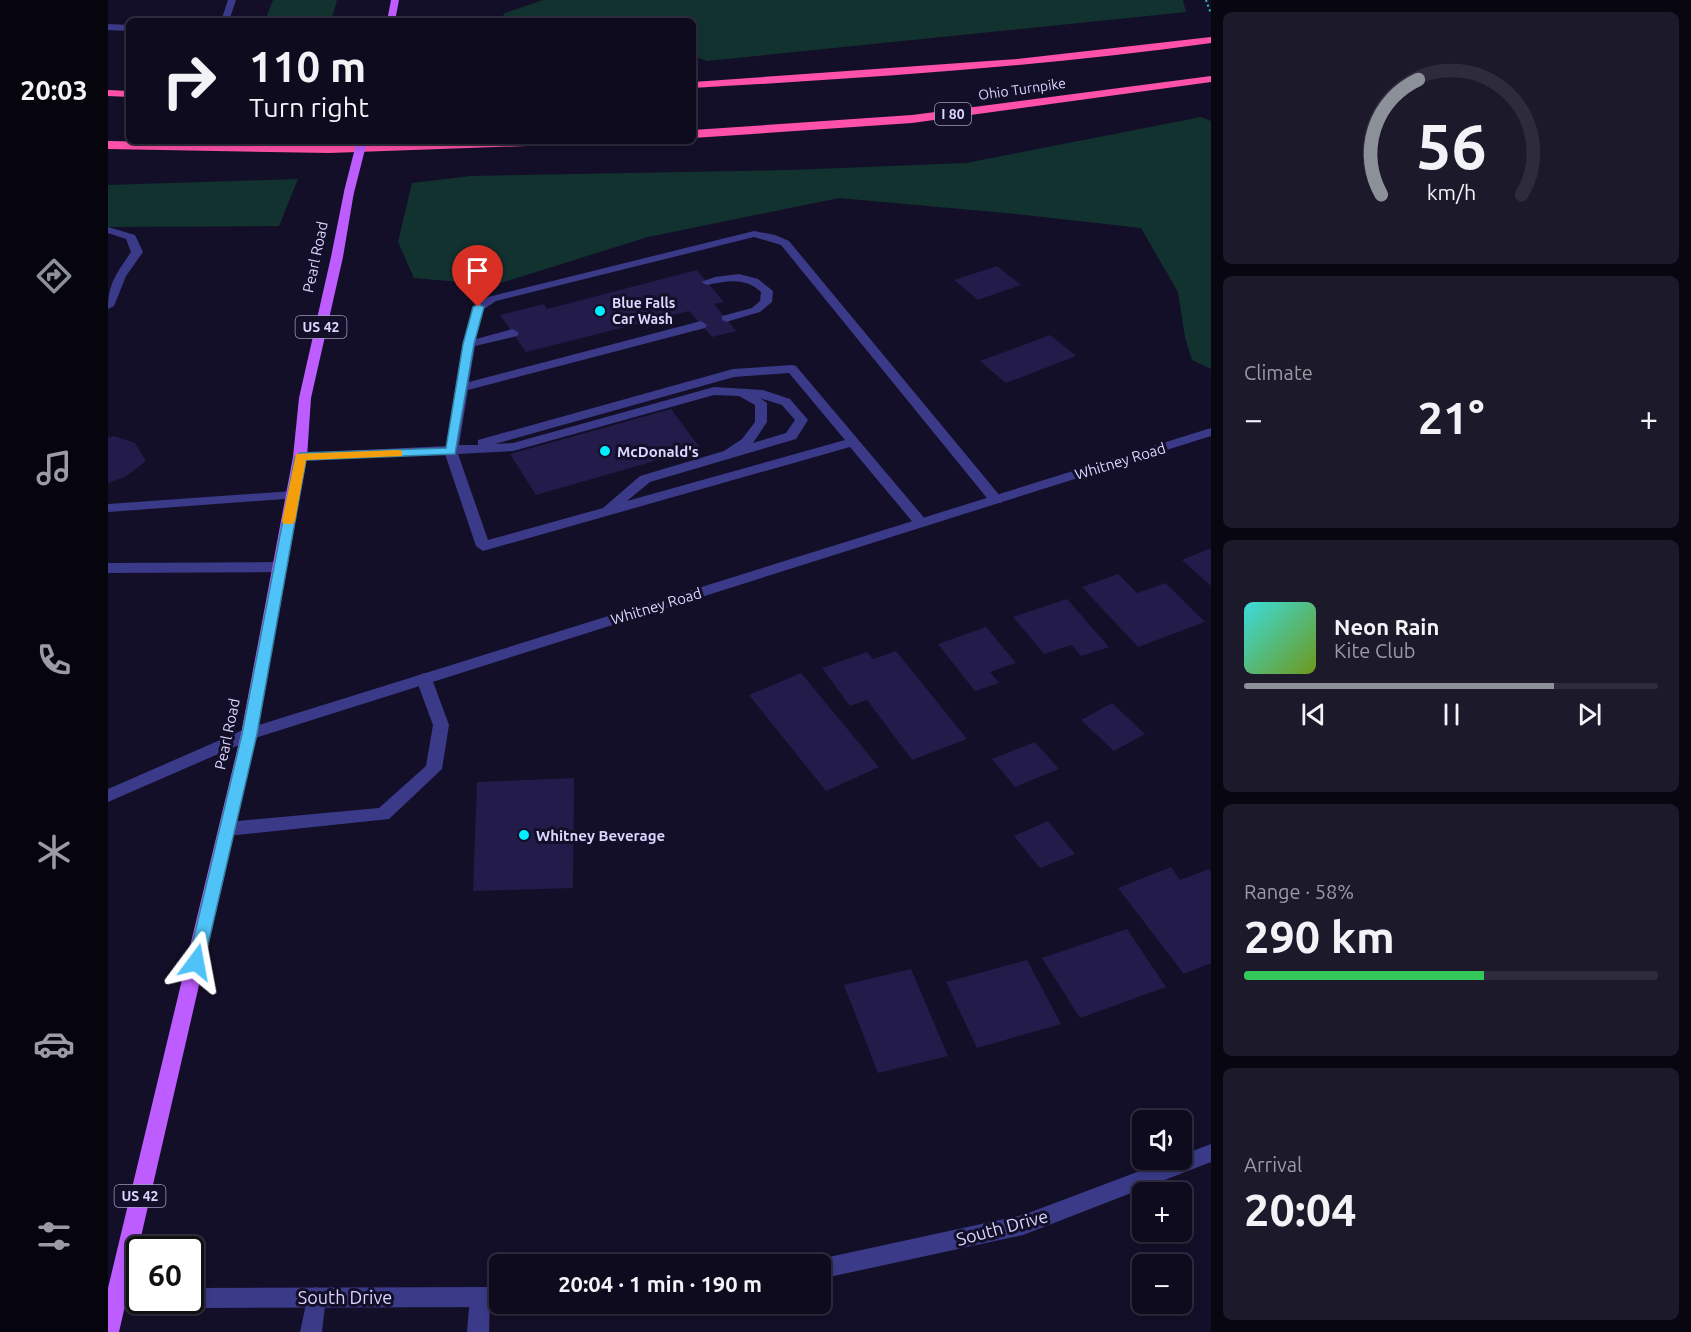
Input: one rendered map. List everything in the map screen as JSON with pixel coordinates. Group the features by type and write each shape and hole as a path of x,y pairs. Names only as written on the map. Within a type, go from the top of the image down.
{"highway":[{"name":"Ohio Turnpike","path":"696,85 890,73 1122,53 1211,40"},
{"name":"Ohio Turnpike","path":"696,134 912,119 1211,79"},
{"path":"108,93 126,94"},
{"path":"108,145 329,148 458,144"}],"main road":[{"path":"392,18 395,0"},
{"name":"Pearl Road","path":"108,1332 249,734 300,457 305,398 361,144"}],"street":[{"path":"226,18 232,0"},
{"path":"108,27 126,28"},
{"path":"108,230 131,237 137,252 120,276 108,306"},
{"path":"853,442 483,546 451,452 469,344 478,307 492,299 754,234 771,237 785,243 996,500"},
{"path":"707,282 740,276 761,284 767,291 766,302 756,310 726,318"},
{"path":"461,388 701,325"},
{"path":"469,344 513,333"},
{"path":"451,452 733,374 792,369 921,523"},
{"path":"300,457 451,452 513,447 714,391 763,394 786,402 802,420 792,436 645,478 606,511"},
{"path":"729,454 747,442 761,422 760,403 741,393"},
{"name":"Whitney Road","path":"108,796 249,734 1211,432"},
{"path":"108,508 293,495"},
{"path":"108,568 280,567"},
{"path":"227,829 382,814 434,769 441,725 424,679"},
{"name":"South Drive","path":"831,1267 1023,1225 1211,1153"},
{"name":"South Drive","path":"204,1298 489,1297"},
{"path":"116,1298 126,1298"},
{"path":"311,1332 316,1298"},
{"path":"478,1332 489,1300"}],"path":[{"path":"1206,0 1211,14"}],"green space":[{"path":"273,0 337,0 332,18 266,18"},
{"path":"543,0 1183,0 1186,12 707,61 696,57 696,18 501,18 505,13"},
{"path":"1201,117 1211,121 1211,369 1192,360 1185,337 1178,292 1141,228 839,198 648,237 494,285 414,278 398,242 412,183 471,176 790,170 966,163"},
{"path":"298,179 279,226 108,227 108,185"}],"building":[{"path":"997,266 1021,285 978,300 954,280"},
{"name":"Blue Falls Car Wash","path":"697,270 724,302 714,304 736,331 712,337 689,311 526,352 500,315 544,304 547,309"},
{"path":"1050,335 1076,356 1006,383 980,361"},
{"name":"McDonald's","path":"671,409 700,448 536,495 510,454"},
{"path":"114,436 135,443 146,461 125,477 108,483 108,438"},
{"path":"1211,548 1211,586 1182,560"},
{"path":"1118,574 1137,593 1166,583 1205,622 1138,647 1082,587"},
{"path":"1067,599 1109,647 1081,656 1072,645 1044,654 1013,617"},
{"path":"986,627 1016,663 990,672 999,683 975,691 938,644"},
{"path":"896,651 967,739 912,760 867,700 850,706 822,668 867,652 873,659"},
{"path":"801,673 879,767 826,791 749,695"},
{"path":"1112,703 1145,734 1114,751 1081,720"},
{"path":"1035,742 1059,769 1015,787 992,759"},
{"name":"Whitney Beverage","path":"574,778 573,888 473,891 477,782"},
{"path":"1048,821 1075,854 1040,868 1014,836"},
{"path":"1171,867 1180,880 1209,869 1211,872 1211,963 1184,974 1118,888"},
{"path":"1127,929 1166,987 1080,1018 1042,958"},
{"path":"1027,960 1061,1024 977,1048 946,982"},
{"path":"911,969 948,1056 878,1073 844,985"}],"slow traffic":[{"path":"288,521 300,457 398,453"}],"place":[{"name":"Blue Falls Car Wash","path":"600,311"},
{"name":"McDonald's","path":"605,451"},
{"name":"Whitney Beverage","path":"524,835"}],"route":[{"path":"196,962 249,734 300,457 451,452 469,344 478,307"}]}
